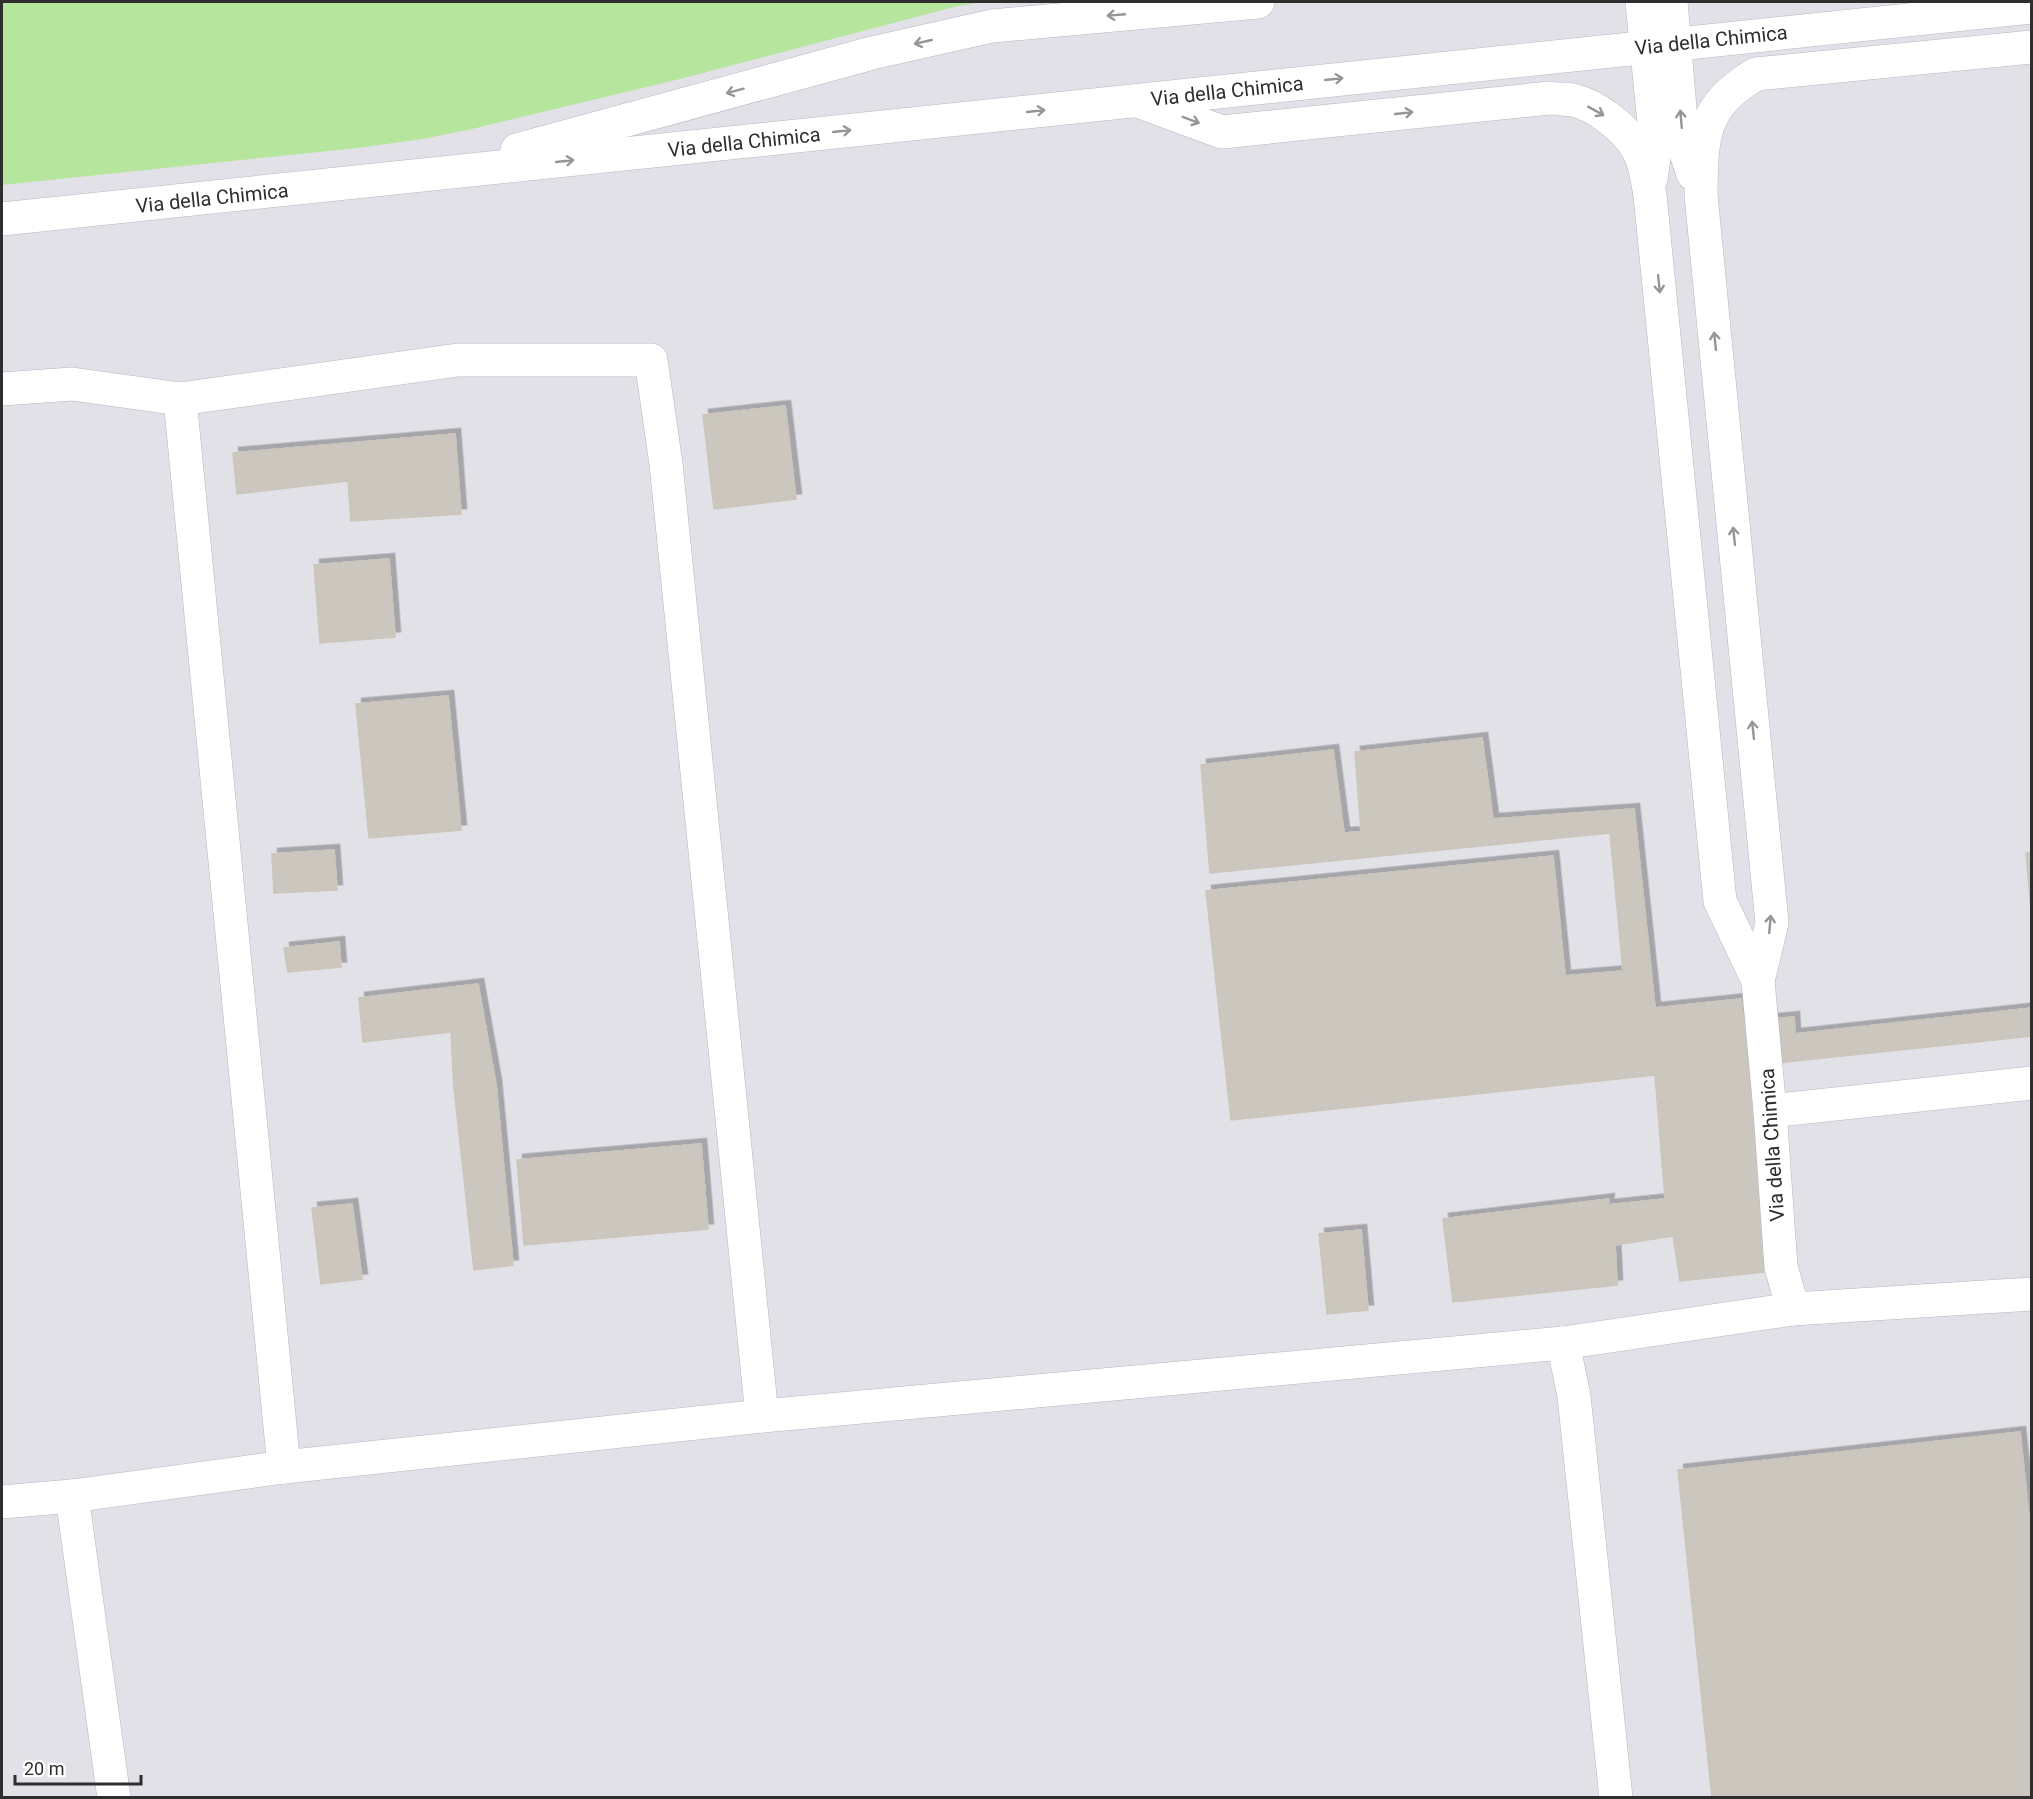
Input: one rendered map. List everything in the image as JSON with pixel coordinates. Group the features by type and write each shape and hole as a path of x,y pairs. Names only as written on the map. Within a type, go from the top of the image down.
{"lane":[{"name":"Via della Chimica","path":"423,176 872,53 992,26 1258,2"},
{"path":"1642,2 1661,44 1683,144 1701,195"},
{"path":"1650,195 1656,143 1661,44 1671,2"},
{"name":"Via della Chimica","path":"2,219 2031,7"},
{"path":"1758,981 1772,923 1701,195 1704,136 1712,114 1721,101 1739,84 1756,74 2031,47"},
{"path":"1136,100 1222,132 1550,98 1576,101 1598,111 1620,127 1638,150 1646,172 1650,195 1720,901 1758,981"},
{"path":"2,388 72,384 180,399 458,360 651,360 666,464 762,1416"},
{"path":"180,399 285,1467"},
{"name":"Via della Chimica","path":"1758,981 1781,1267 1793,1309"},
{"path":"1770,1111 2031,1083"},
{"path":"2,1502 72,1496 285,1467 762,1416 1563,1343 1793,1309 2031,1294"},
{"path":"1563,1343 1574,1396 1616,1797"},
{"path":"72,1496 114,1797"}],"shaded area":[{"path":"2,2 2031,2 2031,1797 2,1797"}],"green space":[{"path":"2,2 984,2 958,6 680,79 423,139 2,185"}],"building":[{"path":"785,406 796,499 714,509 703,415"},
{"path":"455,434 461,514 351,521 348,481 237,494 233,453"},
{"path":"389,559 395,637 320,643 314,565"},
{"path":"448,696 461,830 369,838 356,704"},
{"path":"1482,738 1493,819 1634,809 1655,1008 1741,999 1773,1271 1680,1281 1673,1236 1615,1245 1617,1285 1453,1302 1443,1219 1609,1199 1608,1205 1665,1199 1655,1075 1231,1120 1206,891 1553,856 1565,976 1623,971 1610,833 1210,873 1201,765 1333,750 1344,833 1361,832 1355,752"},
{"path":"334,850 337,890 274,893 272,854"},
{"path":"2026,853 2032,853 2032,922"},
{"path":"339,942 341,967 288,972 284,948"},
{"path":"478,984 496,1085 454,1088 451,1032 363,1042 359,998"},
{"path":"2032,1008 2032,1036 1748,1066 1743,1022 1794,1017 1795,1034"},
{"path":"496,1085 513,1265 474,1270 454,1088"},
{"path":"701,1144 708,1229 524,1245 517,1160"},
{"path":"352,1204 362,1279 321,1284 312,1208"},
{"path":"1361,1230 1368,1310 1327,1314 1319,1234"},
{"path":"2020,1432 2032,1546 2032,1798 1712,1798 1678,1470"}]}
